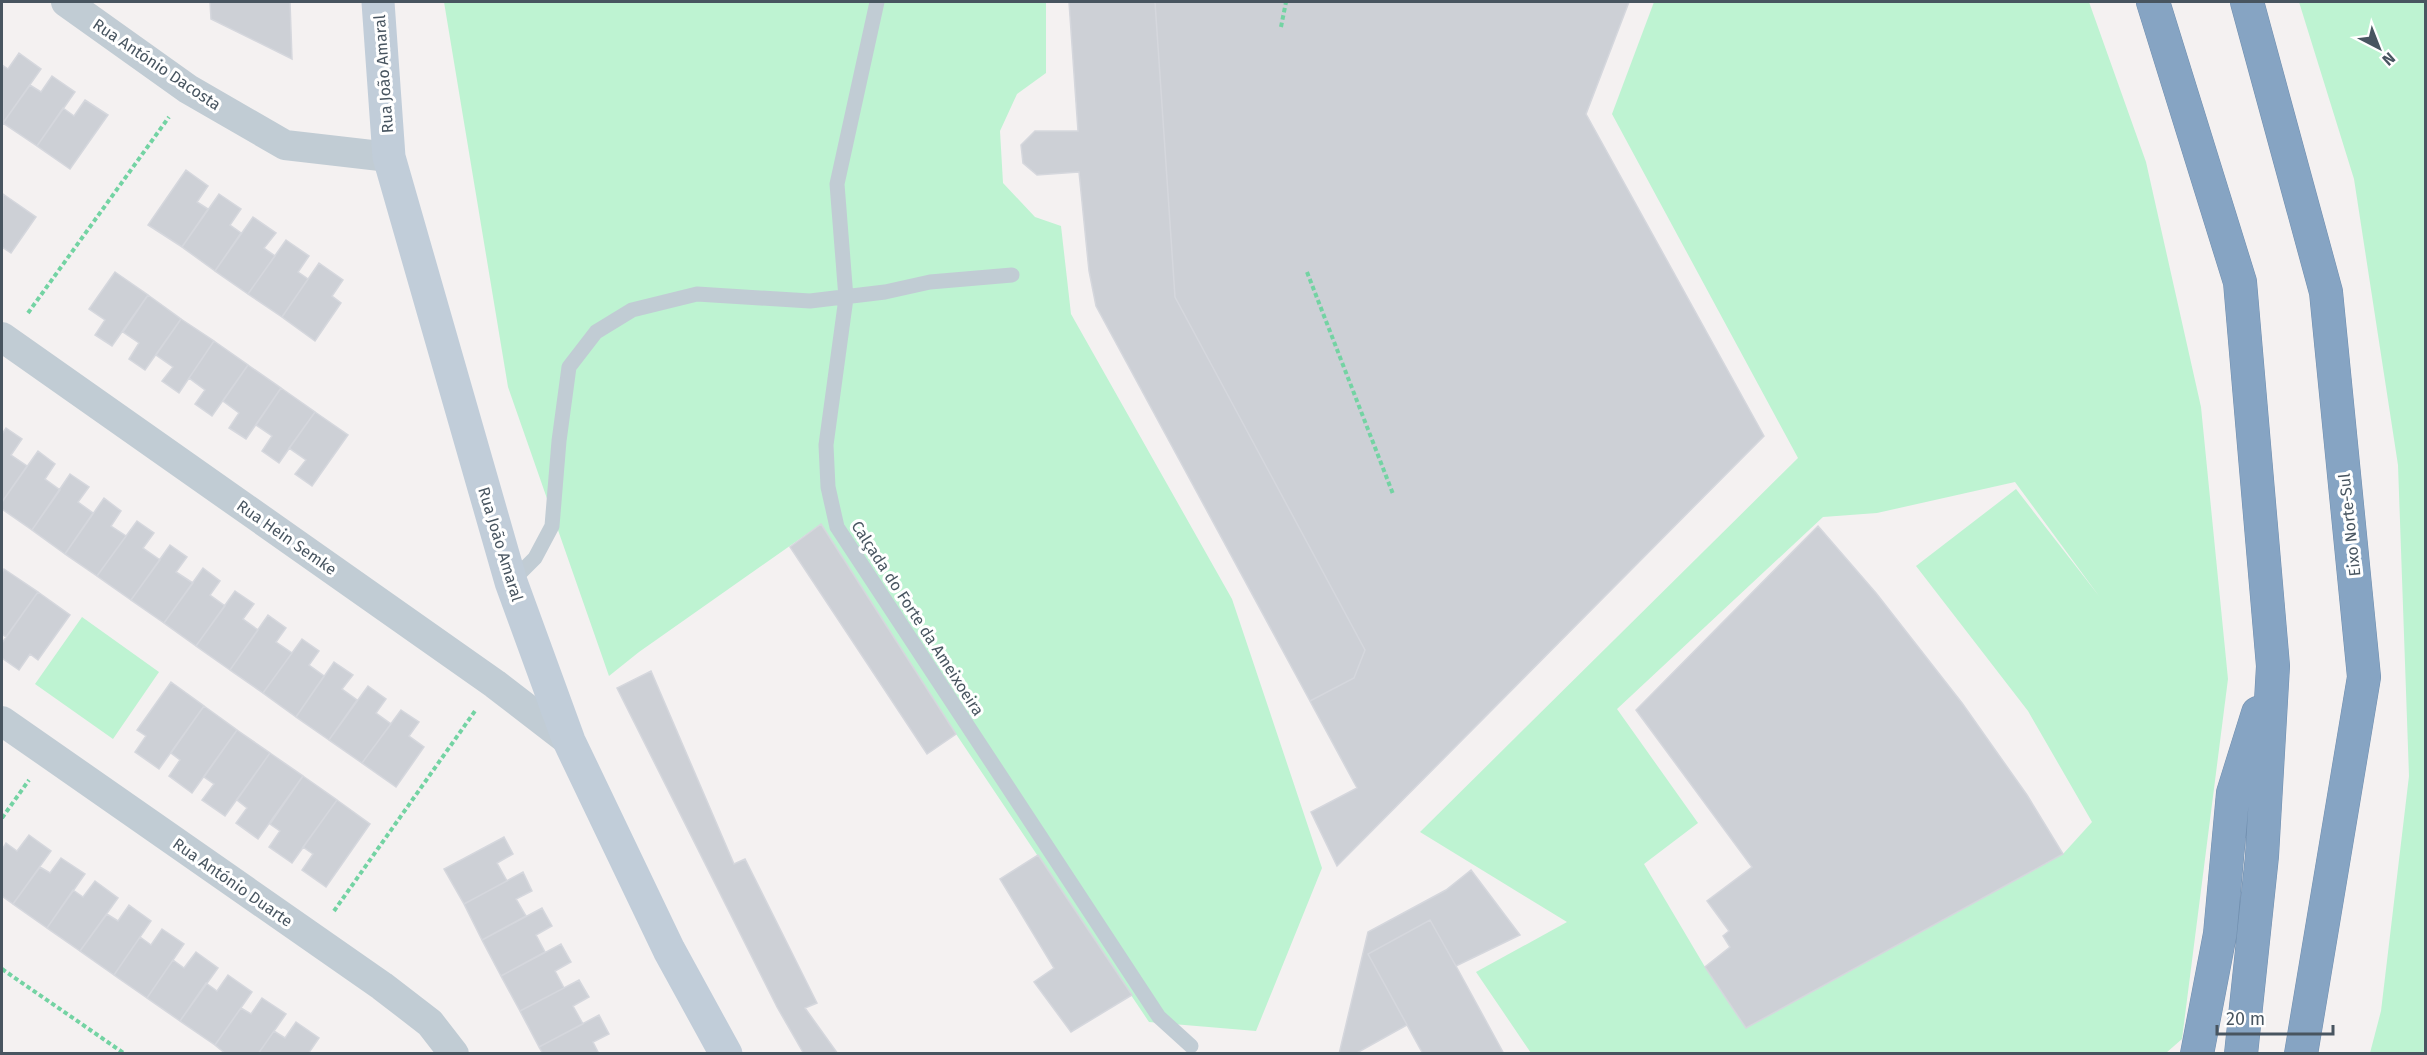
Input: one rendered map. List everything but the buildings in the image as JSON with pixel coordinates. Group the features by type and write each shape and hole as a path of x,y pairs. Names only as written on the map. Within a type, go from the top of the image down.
{"highway":[{"path":"2153,2 2240,282 2272,666 2262,856 2241,1053"},
{"name":"Eixo Norte-Sul","path":"2247,2 2326,292 2364,677 2301,1053"},
{"path":"2197,1053 2220,934 2233,793 2272,666"}],"street":[{"name":"Rua António Dacosta","path":"66,2 188,89 285,145 388,157"},
{"name":"Rua João Amaral","path":"378,2 388,157 511,582 569,741 669,950 726,1053"},
{"name":"Rua Hein Semke","path":"3,343 495,684 569,741"},
{"name":"Rua António Duarte","path":"2,721 315,939 430,1023 454,1053"}],"lane":[{"name":"Calçada do Forte da Ameixoeira","path":"877,2 837,184 846,298 826,445 828,487 837,527 1158,1017 1191,1046"},
{"path":"511,582 535,558 552,526 559,441 569,367 596,332 632,310 697,294 810,301 846,298 930,282 1012,275"}],"path":[{"path":"1281,27 1286,2"},
{"path":"31,309 188,89"},
{"path":"1307,272 1393,494"},
{"path":"315,939 495,684"},
{"path":"2,819 48,754"},
{"path":"2,969 125,1053"}],"green space":[{"path":"444,2 1046,2 1046,73 1017,94 1000,131 1003,183 1035,217 1061,226 1071,314 1232,599 1322,868 1256,1031 1149,1022 956,734 821,524 639,652 609,676 508,387"},
{"path":"1654,2 2089,2 2146,162 2201,407 2228,679 2182,1039 2166,1053 1531,1053 1476,972 1567,922 1420,832 1798,458 1612,114","holes":["2015,482 2099,596 2016,489 1916,566 2028,711 2092,822 2063,854 1746,1028 1705,967 1644,864 1698,823 1617,709 1823,517 1877,513"]},
{"path":"2299,2 2425,2 2425,1053 2370,1053 2381,1011 2409,776 2398,465 2354,179"},
{"path":"82,617 159,672 113,739 35,684"}]}
